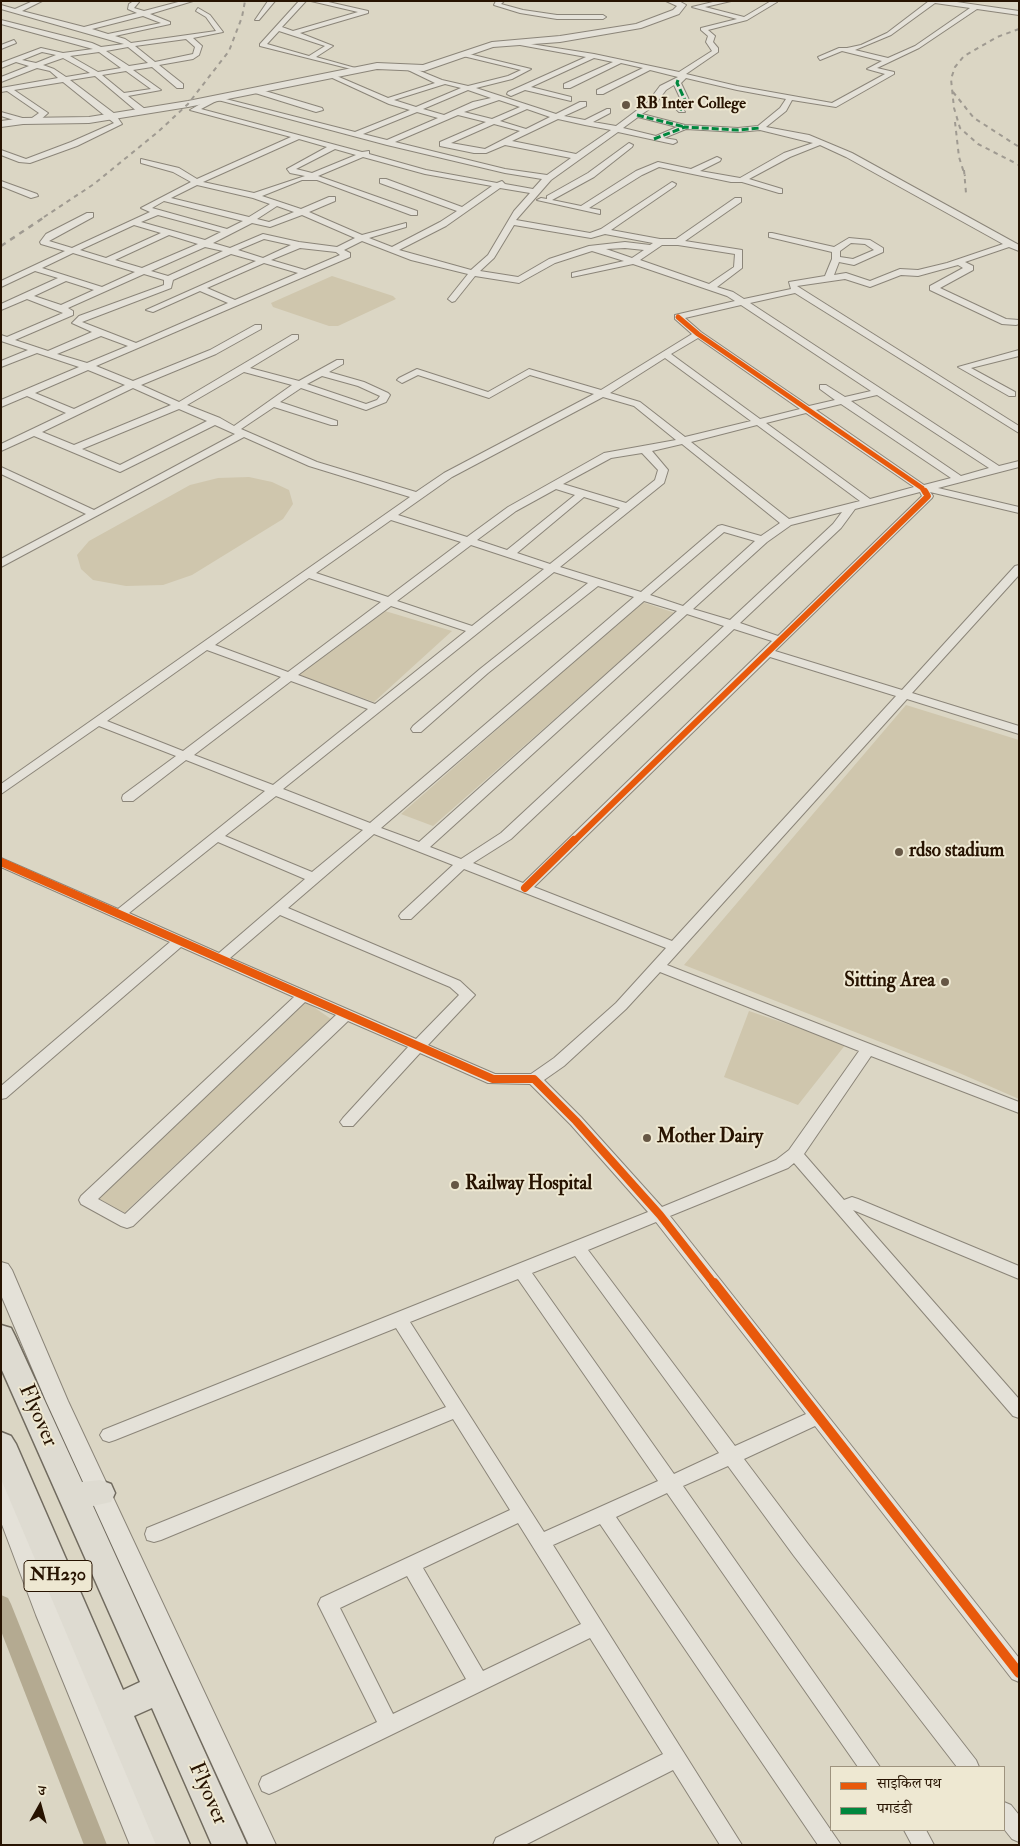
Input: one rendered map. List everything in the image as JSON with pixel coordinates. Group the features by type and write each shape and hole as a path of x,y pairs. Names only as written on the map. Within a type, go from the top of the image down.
{"highway":[{"name":"Flyover","path":"1,1336 86,1494"},
{"name":"NH230","path":"1,1444 23,1519 114,1709 173,1845"},
{"name":"NH230","path":"86,1494 160,1689"},
{"name":"Flyover","path":"160,1689 230,1845"},
{"path":"114,1709 160,1689"}],"street":[{"path":"1,17 39,1"},
{"path":"85,29 190,1"},
{"path":"257,19 272,1"},
{"path":"303,1 262,46 357,70"},
{"path":"293,33 366,12 314,1"},
{"path":"501,1 496,4 522,12 557,17 603,17"},
{"path":"670,1 682,5 682,7"},
{"path":"1,124 35,120 88,120 217,98 377,66 424,68 492,45 560,39 638,26 676,12 682,7 695,7 728,1"},
{"path":"452,299 473,273 491,256 511,222 548,178 652,104 663,88 716,52 716,48 709,42 712,36 703,28 745,19 775,1"},
{"path":"849,50 863,46 888,34 934,1 1019,13"},
{"path":"110,35 168,22 130,8 137,2"},
{"path":"352,9 367,4"},
{"path":"152,5 162,8"},
{"path":"1,7 110,35 131,45 180,86 122,95"},
{"path":"695,7 745,19"},
{"path":"520,43 620,61 681,77 833,104 892,73 870,69 916,47 976,7"},
{"path":"1,80 63,55 190,38 220,32 208,16 198,10"},
{"path":"1,22 90,44 157,90"},
{"path":"278,28 330,46 310,58"},
{"path":"4,89 193,58 199,46 190,38"},
{"path":"1,47 14,42"},
{"path":"158,42 184,59"},
{"path":"820,58 841,49 889,60"},
{"path":"1,66 41,50 63,55 96,74 142,111"},
{"path":"355,135 468,88 510,78 528,69 465,55"},
{"path":"511,94 594,56"},
{"path":"1,59 52,70 112,116 118,124 47,155 27,161 19,160 1,152"},
{"path":"567,86 620,61"},
{"path":"408,68 442,83 468,88 558,117 673,142"},
{"path":"600,92 649,68"},
{"path":"330,75 414,110 445,118"},
{"path":"681,77 677,83 685,100 678,107 682,110"},
{"path":"388,100 442,83"},
{"path":"525,88 568,99 560,103"},
{"path":"4,89 44,113 35,120"},
{"path":"255,90 319,110"},
{"path":"760,128 783,109 791,96"},
{"path":"548,178 387,143 217,98 194,110 334,146 425,172 497,185 597,212"},
{"path":"334,146 291,169 313,176 457,112 500,98"},
{"path":"526,107 443,144 474,151 486,151 583,104"},
{"path":"544,112 552,107"},
{"path":"585,123 607,111"},
{"path":"457,112 527,131"},
{"path":"1,114 23,121"},
{"path":"637,115 659,117 658,121 685,127 738,130 760,128 806,137 850,155 1019,249"},
{"path":"654,138 685,127"},
{"path":"229,232 145,208 239,162 298,137"},
{"path":"503,142 578,157"},
{"path":"742,180 787,155 820,143"},
{"path":"550,198 591,175 629,145"},
{"path":"693,171 717,159"},
{"path":"144,162 176,170 198,183 255,196 276,203 392,250 473,273 519,280 552,261 592,248 625,245 650,248"},
{"path":"582,208 639,173 658,164 731,180 742,180 780,191"},
{"path":"392,250 442,224 497,185 518,173"},
{"path":"255,196 301,178 318,178 414,213"},
{"path":"383,181 463,210"},
{"path":"1,183 34,196"},
{"path":"511,222 587,237 604,231 672,184"},
{"path":"164,200 270,226 332,199"},
{"path":"678,242 738,200"},
{"path":"61,308 229,232 276,203"},
{"path":"1,284 157,212"},
{"path":"1,404 133,345 346,255 338,250 299,245 263,236 169,279 44,242 48,236 90,215"},
{"path":"134,222 233,249 306,272"},
{"path":"338,250 363,237 403,225"},
{"path":"604,231 660,242 678,242 739,252 738,268 712,286"},
{"path":"108,260 169,232"},
{"path":"772,234 836,255 828,278"},
{"path":"575,274 633,261 660,242"},
{"path":"1010,244 958,262 918,273 900,272 870,284 846,276 792,284 796,290 1019,430"},
{"path":"150,310 202,290 299,245"},
{"path":"592,248 712,286 730,294 997,469"},
{"path":"958,262 970,268 933,288 1005,322 1018,323"},
{"path":"34,268 104,290"},
{"path":"1,307 66,278"},
{"path":"133,345 76,323 82,318 168,286 169,279"},
{"path":"202,290 234,303"},
{"path":"524,888 928,496 922,488 698,334 678,317 796,290"},
{"path":"4,339 70,313 27,296"},
{"path":"1,448 132,384 213,352 258,327"},
{"path":"48,354 100,333"},
{"path":"1,790 448,475 601,394 698,334"},
{"path":"74,449 187,402 295,337"},
{"path":"4,339 132,384 313,464 417,496"},
{"path":"1,364 36,350"},
{"path":"1012,394 963,367 1019,353"},
{"path":"665,354 868,502"},
{"path":"1,564 94,514 240,431 272,403 340,362"},
{"path":"243,369 280,378 366,407 380,402 384,395 361,384 321,373"},
{"path":"402,380 417,372 489,395 529,372 637,404 787,523"},
{"path":"822,387 959,479"},
{"path":"128,798 512,508 608,455 682,441 877,392"},
{"path":"27,393 75,412"},
{"path":"272,403 334,423"},
{"path":"34,432 120,469 217,420"},
{"path":"120,914 660,481 663,470 644,449"},
{"path":"421,848 763,540 787,523 1019,464"},
{"path":"1,470 94,514"},
{"path":"554,485 627,508"},
{"path":"922,488 942,490 1019,510"},
{"path":"508,554 582,494"},
{"path":"406,916 462,864 506,836 837,526 851,507"},
{"path":"389,516 780,640"},
{"path":"221,958 722,528 763,540"},
{"path":"1,862 493,1079 534,1079 559,1062 621,1006 1019,568"},
{"path":"307,574 474,630"},
{"path":"417,729 484,671 596,582"},
{"path":"207,646 376,708"},
{"path":"767,652 1019,730"},
{"path":"99,722 675,947"},
{"path":"216,837 314,878"},
{"path":"278,909 455,984 468,995 348,1122"},
{"path":"1,1094 180,940"},
{"path":"657,966 1019,1108"},
{"path":"303,996 87,1200 127,1222 346,1015"},
{"path":"109,1435 400,1320 782,1164 795,1154 868,1049"},
{"path":"534,1079 576,1122 660,1215 1019,1672"},
{"path":"795,1154 1019,1410"},
{"path":"841,1207 852,1203 1019,1273"},
{"path":"578,1248 731,1456 968,1766"},
{"path":"1,1270 57,1401 86,1494 263,1845"},
{"path":"521,1271 869,1766"},
{"path":"400,1320 732,1845"},
{"path":"154,1534 457,1410"},
{"path":"541,1542 818,1417"},
{"path":"1,1490 23,1519 48,1615 144,1845"},
{"path":"389,1726 328,1604 522,1513"},
{"path":"604,1514 831,1845"},
{"path":"411,1565 478,1683"},
{"path":"269,1784 594,1627"},
{"path":"503,1845 677,1758"},
{"path":"1005,1813 1019,1832"},
{"path":"915,1831 924,1845"}],"shaded area":[{"path":"332,276 393,296 396,299 338,326 329,326 273,307 271,303"},
{"path":"249,477 272,482 289,490 293,504 283,519 192,575 163,585 126,586 93,580 81,569 77,555 89,541 190,485 218,478"},
{"path":"642,602 675,613 433,826 401,814"},
{"path":"385,611 452,631 374,702 298,675"},
{"name":"rdso stadium","path":"906,705 1019,740 1019,1099 957,1072 684,965"},
{"path":"305,1001 331,1019 124,1213 96,1197"},
{"path":"749,1011 846,1044 798,1105 724,1077"}],"waterway":[{"path":"1,1604 96,1845"}],"railway":[{"path":"44,217 94,184 159,131 188,104 229,51 242,17 245,1"},
{"path":"1019,29 997,37 964,56 955,67 951,79 954,108 960,128 978,144 1019,165"},
{"path":"953,92 974,118 1019,147"},
{"path":"955,122 959,157 964,174"},
{"path":"964,174 966,193"},
{"path":"1,246 46,216"}],"marked path":[{"path":"678,80 677,83 685,100 678,107 682,110"},
{"path":"637,115 685,127"},
{"path":"654,139 685,127 738,130 760,128"}],"cycle path":[{"path":"525,888 928,496 922,488 698,334 678,317"},
{"path":"1,862 493,1079 534,1079 576,1121 660,1215 1019,1673"}],"place":[{"name":"RB Inter College","path":"626,105"},
{"name":"rdso stadium","path":"899,852"},
{"name":"Sitting Area","path":"945,982"},
{"name":"Mother Dairy","path":"647,1138"},
{"name":"Railway Hospital","path":"455,1185"}]}
